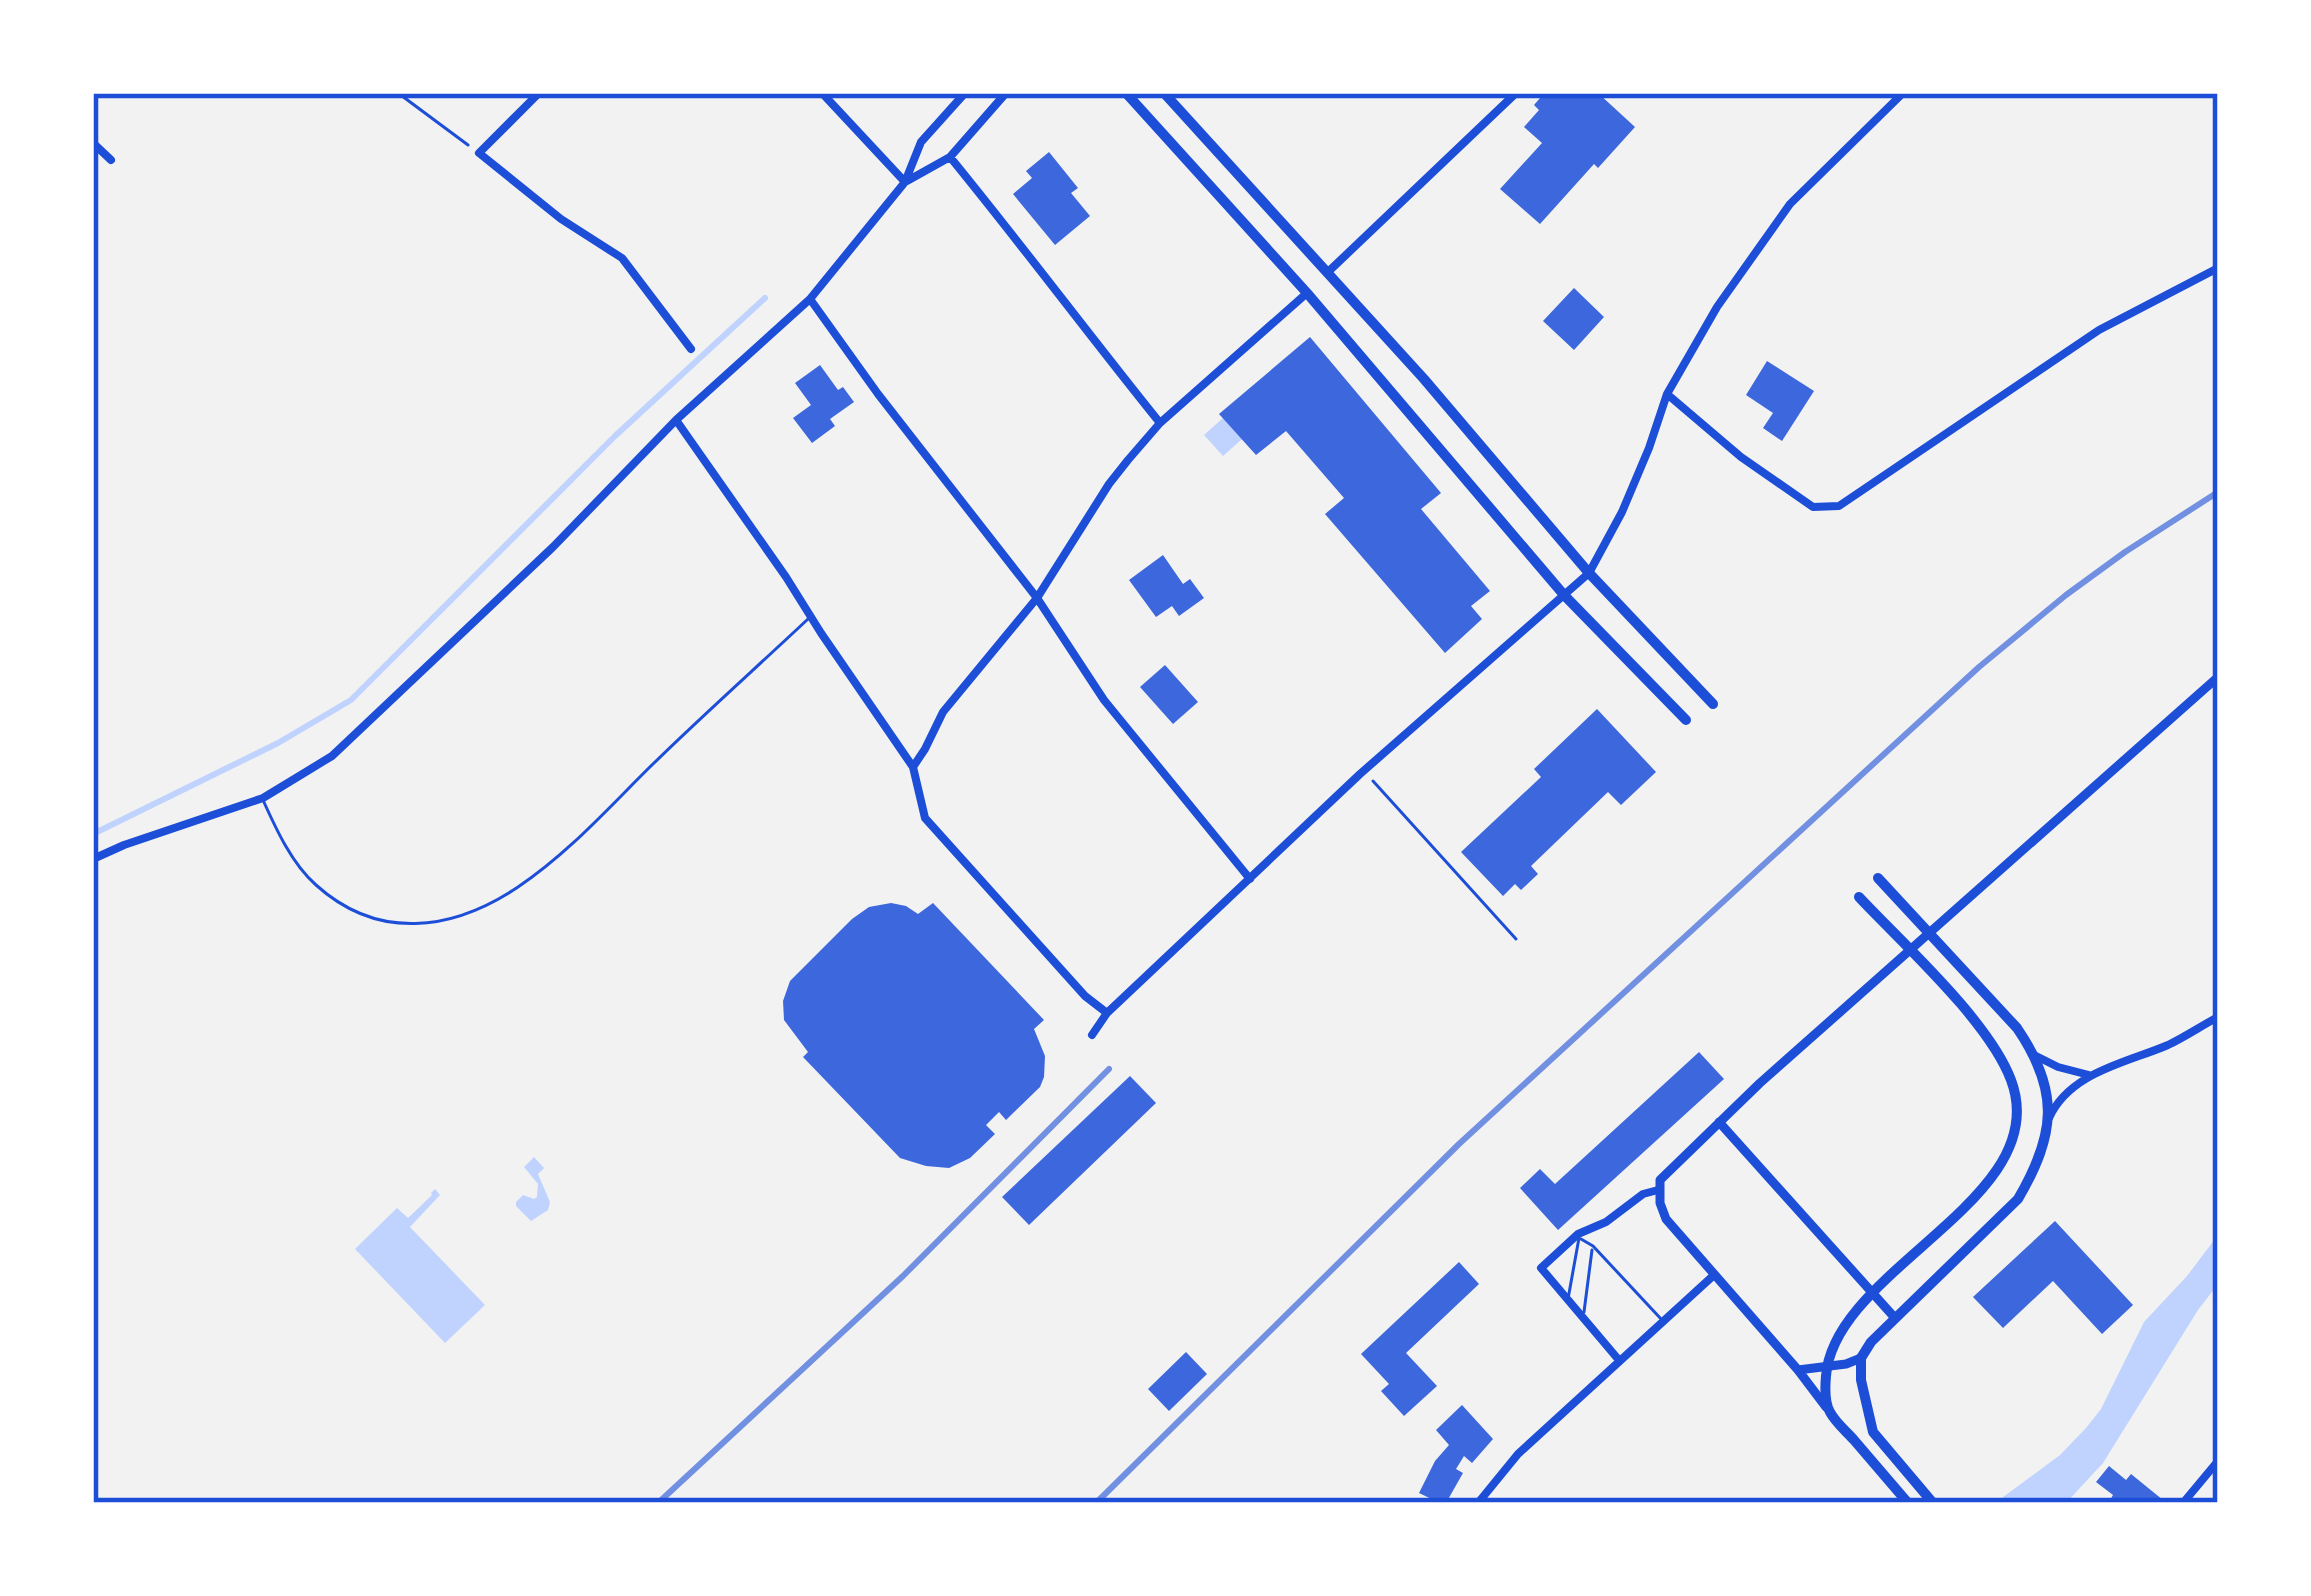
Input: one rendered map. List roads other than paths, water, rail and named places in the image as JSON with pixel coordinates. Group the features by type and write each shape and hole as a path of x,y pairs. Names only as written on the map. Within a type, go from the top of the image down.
{"main road":[{"path":"1126,93 1307,293 1564,596 1687,720"},
{"path":"1164,93 1424,379 1589,573 1713,704"},
{"path":"1878,878 1997,1004 2036,1056 2049,1094 2048,1119 2030,1178 2018,1199 1871,1342 1862,1358 1861,1380 1873,1432 1934,1503"},
{"path":"1858,897 1977,1024 1998,1053 2018,1101 2015,1131 2000,1167 1957,1215 1872,1294 1832,1344 1825,1389 1828,1410 1908,1503"}],"street":[{"path":"539,93 479,153 561,219 622,258 692,350"},
{"path":"822,93 905,182"},
{"path":"93,859 262,798 332,756 553,548 676,420 810,298 905,182 921,142 965,93"},
{"path":"905,182 950,157 1006,93"},
{"path":"1327,273 1516,93"},
{"path":"1092,1035 1107,1013 1363,771 1589,573 1622,512 1667,394 1717,307 1790,204 1903,93"},
{"path":"93,142 111,160"},
{"path":"950,157 1160,423"},
{"path":"1667,394 1737,454 1813,507 1839,506 2099,330 2218,268"},
{"path":"913,767 943,712 1037,598 1109,484 1160,423 1307,293"},
{"path":"810,298 878,394 1037,598 1104,700 1250,879"},
{"path":"676,420 913,767 925,818 1085,996 1107,1013"},
{"path":"1828,1410 1666,1219 1660,1180 2218,677"},
{"path":"2048,1119 2053,1108 2091,1075 2170,1044 2218,1017"},
{"path":"2036,1056 2091,1075"},
{"path":"1719,1122 1895,1318"},
{"path":"1618,1360 1540,1268 1591,1228 1643,1194 1658,1190"},
{"path":"1478,1503 1518,1454 1714,1275"},
{"path":"1798,1370 1862,1358"},
{"path":"2182,1503 2218,1461"}],"lane":[{"path":"262,798 280,836 314,884 361,916 402,925 434,923 465,913 517,888 552,861 811,617"},
{"path":"1568,1301 1579,1236 1662,1320"},
{"path":"1583,1319 1593,1246"}],"water":[{"path":"1223,418 1242,439 1223,456 1204,435"},
{"path":"534,1157 544,1168 538,1174 550,1202 548,1210 531,1221 516,1202 523,1195 537,1197 538,1184 524,1167"},
{"path":"435,1189 440,1195 410,1227 485,1305 445,1343 355,1249 397,1208 408,1218"},
{"path":"2218,1235 2218,1284 2103,1463 2066,1503 1995,1503 2060,1455 2086,1428 2101,1409 2144,1322"}],"waterway":[{"path":"93,834 278,743 351,700 615,436 765,298"}],"railway":[{"path":"1096,1503 1459,1144 1979,667 2066,595 2218,492"},
{"path":"658,1503 903,1276 1109,1069"}]}
